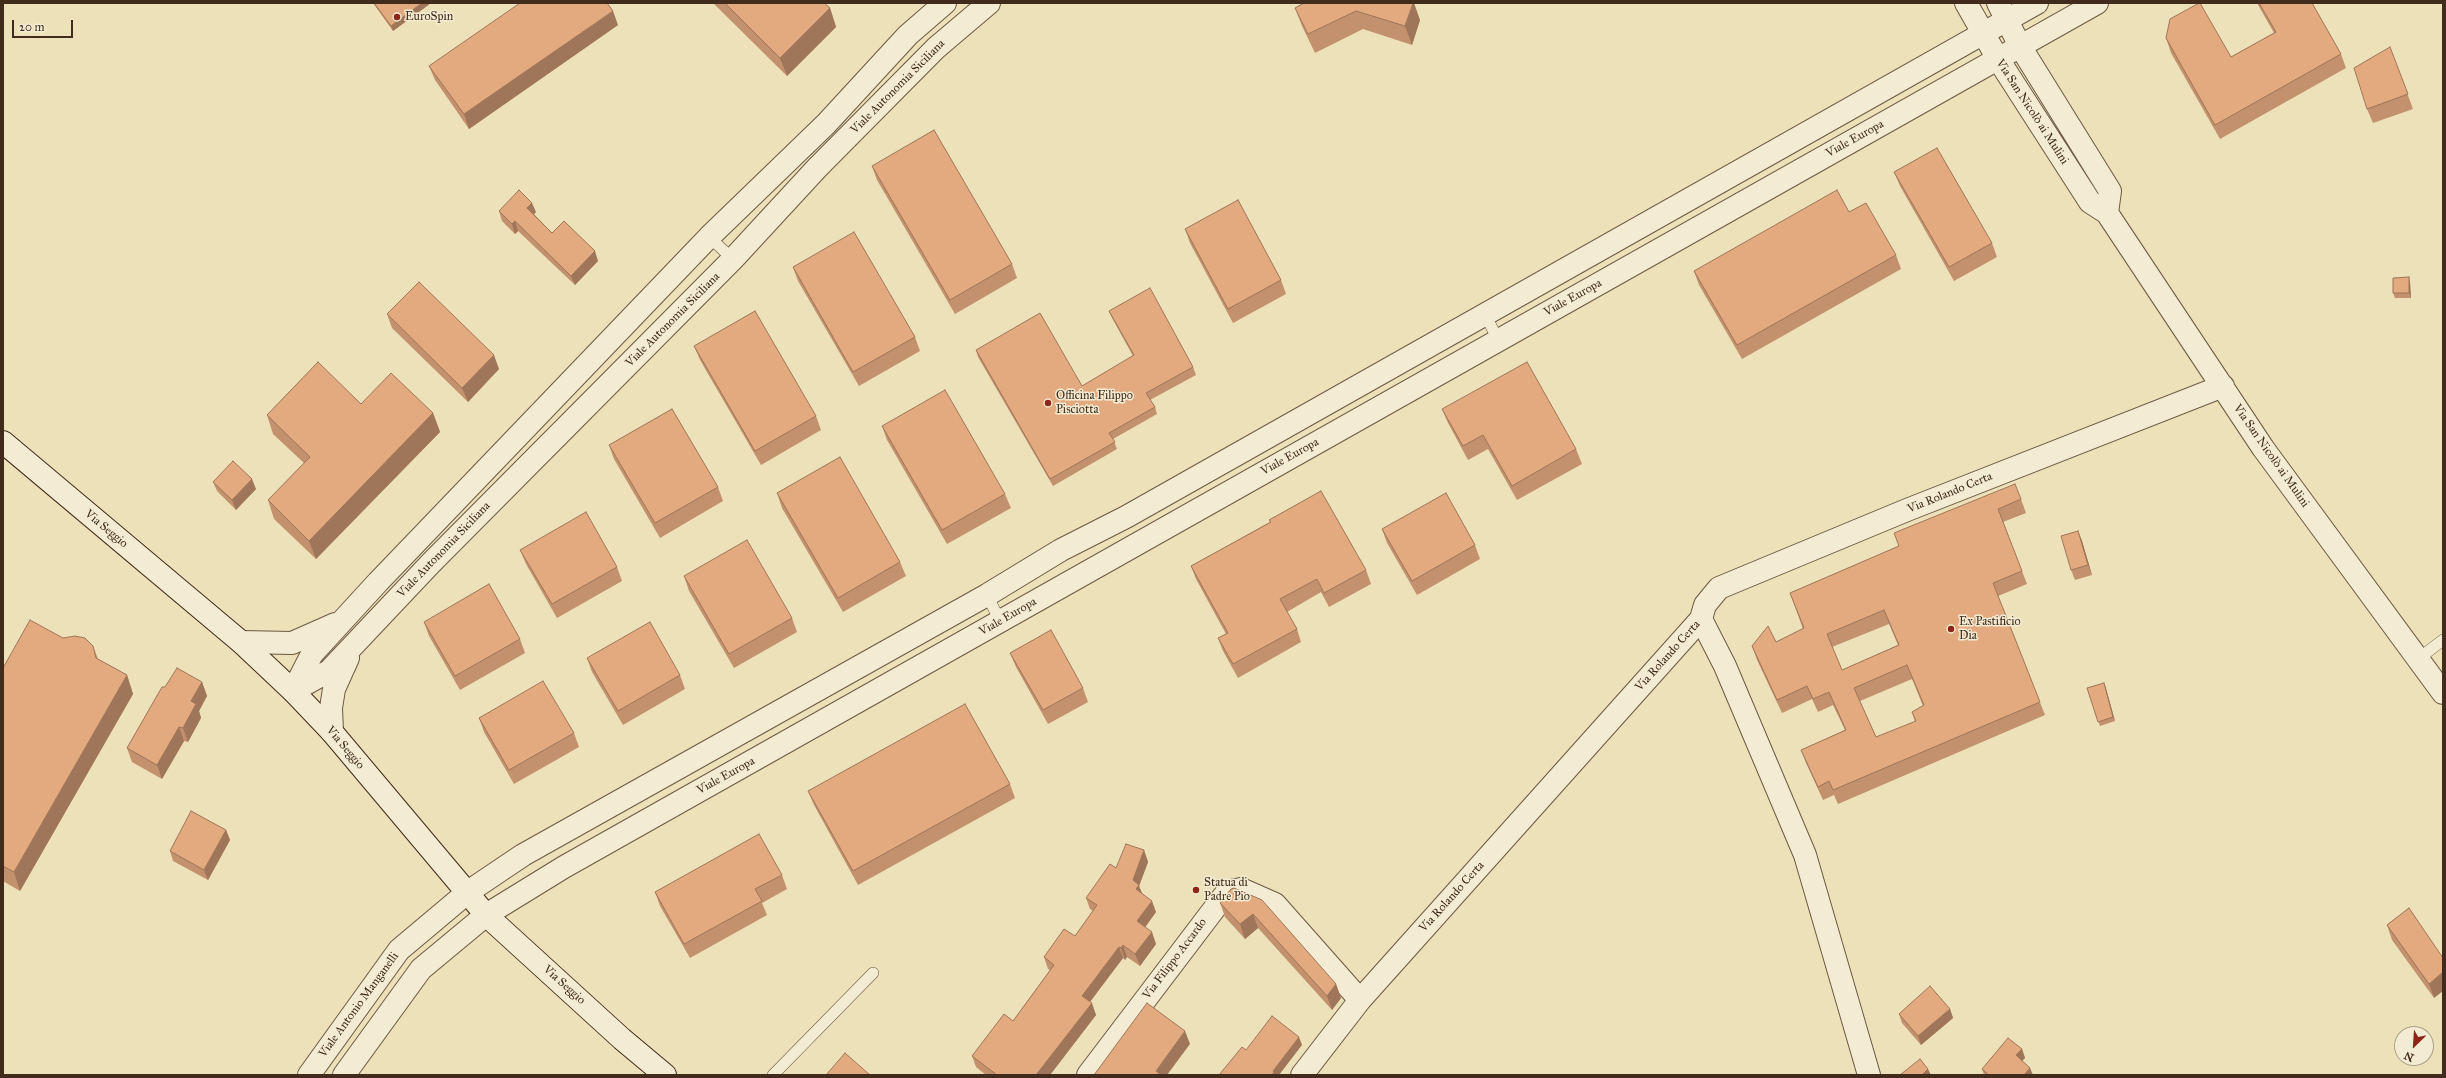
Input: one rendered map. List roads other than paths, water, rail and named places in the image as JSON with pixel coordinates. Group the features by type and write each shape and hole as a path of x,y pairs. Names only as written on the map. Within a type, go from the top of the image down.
{"street":[{"name":"Viale Autonomia Siciliana","path":"293,691 312,654 338,623 709,237 826,124 908,35 945,3"},
{"name":"Viale Autonomia Siciliana","path":"293,691 329,671 456,537 734,259 816,168 936,48 989,3"},
{"name":"Via San Nicolò ai Mulini","path":"1966,3 1998,58 2090,202 2107,213 2263,448 2443,693"},
{"path":"468,892 523,855 1984,32 2003,11 2036,3"},
{"name":"Viale Europa","path":"486,915 564,867 2097,3"},
{"name":"Via San Nicolò ai Mulini","path":"2003,11 2020,46 2110,191 2107,213"},
{"name":"Via Rolando Certa","path":"1302,1075 1360,1000 1701,619 1705,605 1719,588 1907,510 2223,386"},
{"name":"Via Seggio","path":"3,442 241,642 293,691 332,732 486,915 622,1039 665,1075"},
{"path":"1701,619 1726,666 1805,855 1868,1075"},
{"name":"Viale Autonomia Siciliana","path":"241,642 292,643 338,623"},
{"name":"Viale Autonomia Siciliana","path":"332,732 331,708 334,689 358,640"},
{"name":"Via Filippo Accardo","path":"1088,1075 1227,892 1241,889 1275,904 1360,1000"},
{"name":"Viale Antonio Manganelli","path":"309,1075 399,950 468,892"},
{"path":"344,1075 421,969 486,915"}],"lane":[{"path":"709,237 734,259"},
{"path":"1485,314 1498,340"},
{"path":"987,595 1000,621"},
{"path":"2418,659 2443,640"},
{"path":"773,1075 873,972"}],"place":[{"name":"EuroSpin","path":"397,17"},
{"name":"Officina Filippo Pisciotta","path":"1048,403"},
{"name":"Ex Pastificio Dia","path":"1951,629"},
{"name":"Statua di Padre Pio","path":"1196,890"}]}
